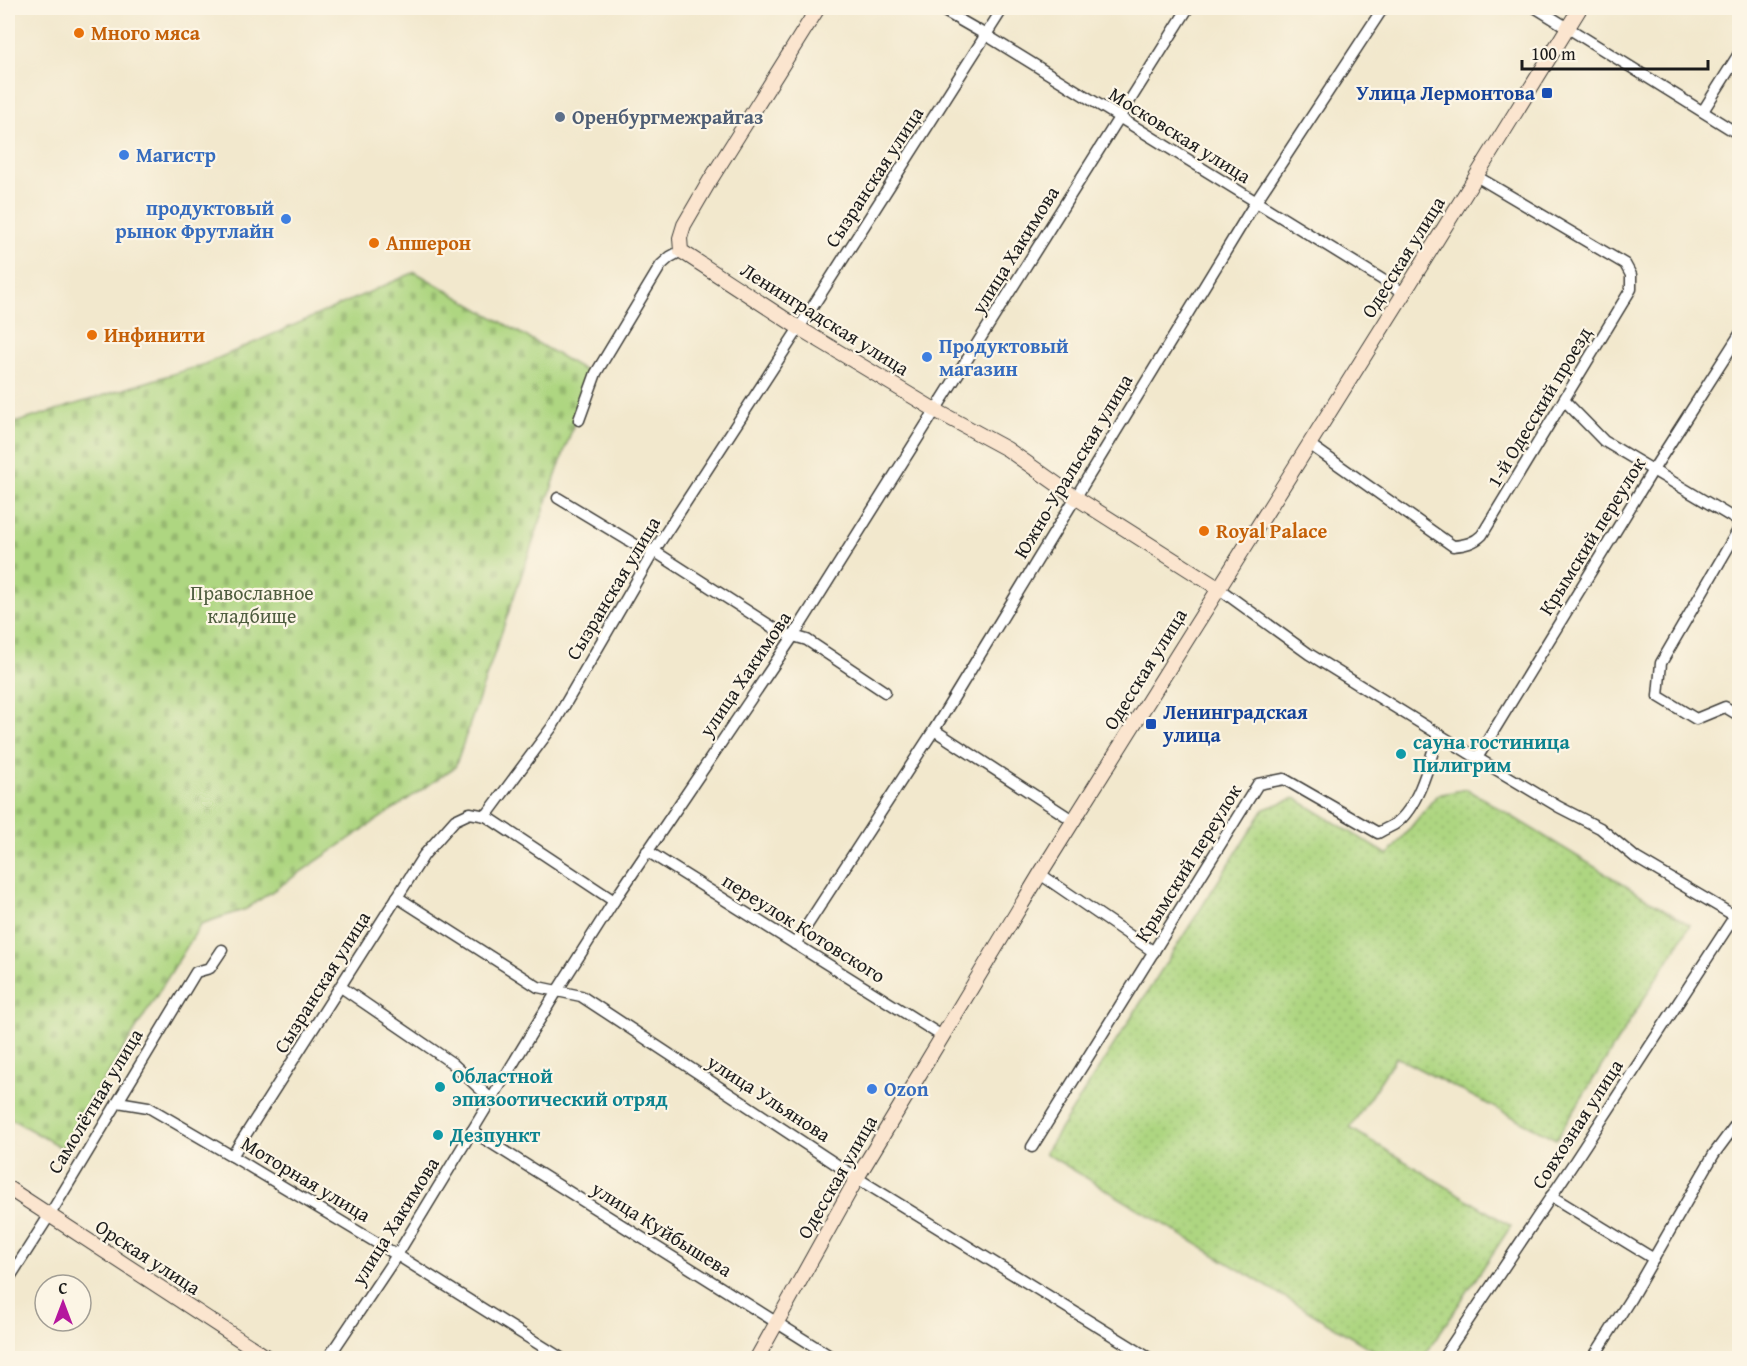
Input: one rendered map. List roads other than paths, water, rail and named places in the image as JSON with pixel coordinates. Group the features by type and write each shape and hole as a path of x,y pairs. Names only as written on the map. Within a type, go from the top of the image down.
{"street":[{"path":"579,420 596,373 662,265 681,251 680,238 684,225 818,8"},
{"name":"Московская улица","path":"939,8 1404,293"},
{"name":"Сызранская улица","path":"232,1156 424,855 455,820 470,813 486,816 552,727 654,551 1003,8"},
{"name":"улица Хакимова","path":"327,1359 398,1255 557,990 614,901 794,635 1188,8"},
{"name":"Южно-Уральская улица","path":"795,944 934,730 1255,203 1383,8"},
{"path":"1536,8 1740,135"},
{"name":"Одесская улица","path":"757,1359 857,1178 1040,874 1580,8"},
{"path":"1703,111 1740,52"},
{"name":"1-й Одесский проезд","path":"1309,444 1453,546 1476,540 1482,534 1631,289 1631,275 1625,264 1476,176"},
{"name":"Ленинградская улица","path":"681,251 799,328 935,410 1007,449 1075,497 1218,588 1309,654 1477,758 1559,807 1600,828 1636,858 1738,914"},
{"name":"Крымский переулок","path":"1477,758 1653,470 1740,334"},
{"path":"1564,400 1604,441 1740,522"},
{"path":"558,498 636,545 654,551 780,632 807,640 885,692"},
{"path":"1740,527 1661,663 1658,696 1696,719 1725,707 1740,716"},
{"path":"934,730 1074,821"},
{"name":"Крымский переулок","path":"1032,1147 1258,784 1284,779 1378,832 1395,824 1410,808 1424,777 1438,734"},
{"path":"486,816 614,901"},
{"name":"переулок Котовского","path":"647,851 942,1036"},
{"path":"1040,874 1154,952"},
{"name":"улица Ульянова","path":"397,897 538,987 581,996 857,1178 1149,1359"},
{"name":"Совхозная улица","path":"1443,1359 1738,914"},
{"name":"Самолётная улица","path":"8,1280 196,972 210,968 222,950"},
{"path":"341,987 452,1063 491,1099"},
{"name":"Моторная улица","path":"118,1102 148,1107 398,1255 561,1359"},
{"path":"1593,1359 1727,1135 1740,1119"},
{"name":"улица Куйбышева","path":"472,1131 833,1359"},
{"path":"1727,1135 1740,1134"},
{"name":"Орская улица","path":"8,1188 268,1359"},
{"path":"1551,1196 1654,1259"}],"place":[{"name":"Много мяса","path":"79,33"},
{"name":"Улица Лермонтова","path":"1547,93"},
{"name":"Оренбургмежрайгаз","path":"560,117"},
{"name":"Магистр","path":"124,155"},
{"name":"продуктовый рынок Фрутлайн","path":"286,219"},
{"name":"Апшерон","path":"374,243"},
{"name":"Инфинити","path":"92,335"},
{"name":"Продуктовый магазин","path":"927,357"},
{"name":"Royal Palace","path":"1204,531"},
{"name":"Ленинградская улица","path":"1151,724"},
{"name":"сауна гостиница Пилигрим","path":"1401,754"},
{"name":"Областной эпизоотический отряд","path":"440,1087"},
{"name":"Ozon","path":"872,1089"},
{"name":"Дезпункт","path":"438,1135"}],"park label":[{"name":"Православное кладбище","path":"252,604"}]}
